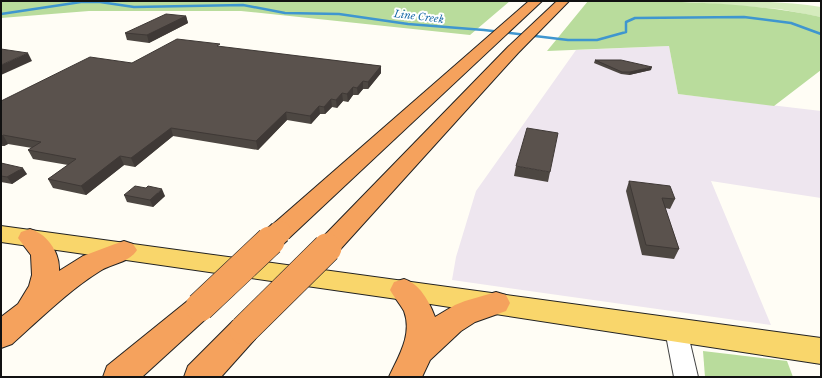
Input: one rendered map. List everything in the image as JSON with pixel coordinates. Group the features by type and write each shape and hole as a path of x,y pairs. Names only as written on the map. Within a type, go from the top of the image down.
{"highway":[{"path":"119,377 200,306 486,44 536,1"},
{"path":"200,377 244,330 327,248 513,50 563,1"},
{"path":"23,315 38,296 45,281 46,269 44,254 30,238"},
{"path":"1,335 23,315 67,280 92,263 124,250"},
{"path":"404,290 418,311 421,335 412,364"},
{"path":"412,364 450,322 465,313 496,303"}],"main road":[{"path":"1,234 496,303 821,351"}],"street":[{"path":"676,330 686,377"}],"shaded area":[{"path":"669,46 678,94 821,111 821,198 711,181 771,325 452,280 456,257 476,191 576,50"}],"green space":[{"path":"1,1 510,1 470,35 241,11 89,11 1,18"},
{"path":"588,1 705,3 764,8 821,17 821,70 774,106 678,94 669,46 547,51"},
{"path":"676,1 750,1 787,3 821,7 821,17 779,9"},
{"path":"703,351 787,361 793,377 705,377"}],"building":[{"path":"166,14 186,16 147,35 125,33"},
{"path":"177,39 220,44 217,46 381,66 368,82 363,81 357,88 353,87 347,94 342,93 336,100 331,99 324,107 319,106 310,116 286,112 256,141 171,128 131,158 120,156 81,186 48,179 76,159 28,150 41,142 3,135 1,137 1,101 90,57 132,63"},
{"path":"1,49 28,53 1,65"},
{"path":"595,60 621,60 652,67 630,72 622,72"},
{"path":"527,128 558,133 550,172 516,166"},
{"path":"1,163 23,168 7,177 1,176"},
{"path":"629,181 670,186 675,199 662,198 679,249 646,245"},
{"path":"135,186 146,188 148,186 162,189 150,200 124,195"}],"waterway":[{"name":"Line Creek","path":"1,14 81,2 100,2 134,7 243,5 285,13 339,14 408,24 484,30 568,40 597,40 626,32 626,22 635,18 744,17 791,23 821,34"}]}
